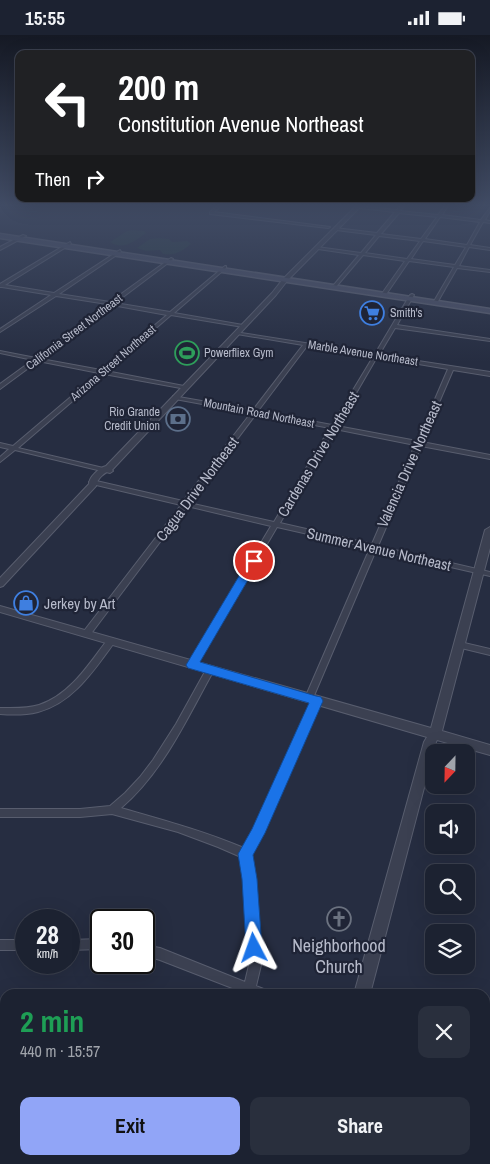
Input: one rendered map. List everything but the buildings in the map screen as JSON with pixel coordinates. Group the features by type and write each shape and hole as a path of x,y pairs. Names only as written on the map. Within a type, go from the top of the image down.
{"main road":[{"path":"148,257 489,309"}],"street":[{"path":"0,285 48,257"},
{"path":"0,331 111,257"},
{"path":"0,584 309,257"},
{"path":"335,285 360,257"},
{"path":"383,257 490,271"},
{"path":"384,293 410,257"},
{"path":"436,301 462,257"},
{"name":"California Street Northeast","path":"0,387 169,260"},
{"name":"Arizona Street Northeast","path":"0,460 223,268"},
{"path":"0,285 243,326"},
{"name":"Cardenas Drive Northeast","path":"192,665 411,297"},
{"path":"394,326 490,340"},
{"name":"Marble Avenue Northeast","path":"237,333 490,374"},
{"name":"Cagua Drive Northeast","path":"87,633 306,344"},
{"name":"Mountain Road Northeast","path":"0,352 184,388"},
{"name":"Valencia Drive Northeast","path":"246,854 258,833 313,699 372,547 451,368"},
{"name":"Mountain Road Northeast","path":"175,397 490,457"},
{"path":"0,445 108,469"},
{"name":"Summer Avenue Northeast","path":"95,483 484,573"},
{"path":"363,989 433,734 438,727 460,645 484,573 490,530"},
{"path":"0,609 490,751"},
{"path":"0,711 33,710 54,703 80,682 112,641"},
{"path":"460,645 490,653"},
{"path":"112,810 128,798 144,782 210,670"},
{"path":"0,813 80,813 112,810 178,828 246,854 250,879 255,965 248,989"},
{"path":"0,945 15,945"},
{"path":"155,953 242,989"}],"place":[{"name":"Smith's","path":"372,313"},
{"name":"Powerfliex Gym","path":"187,353"},
{"name":"Rio Grande Credit Union","path":"178,419"},
{"name":"Jerkey by Art","path":"26,603"},
{"name":"Neighborhood Church","path":"339,919"}],"route":[{"path":"254,561 192,665 316,701 258,833 246,854 250,879 254,948"}]}
